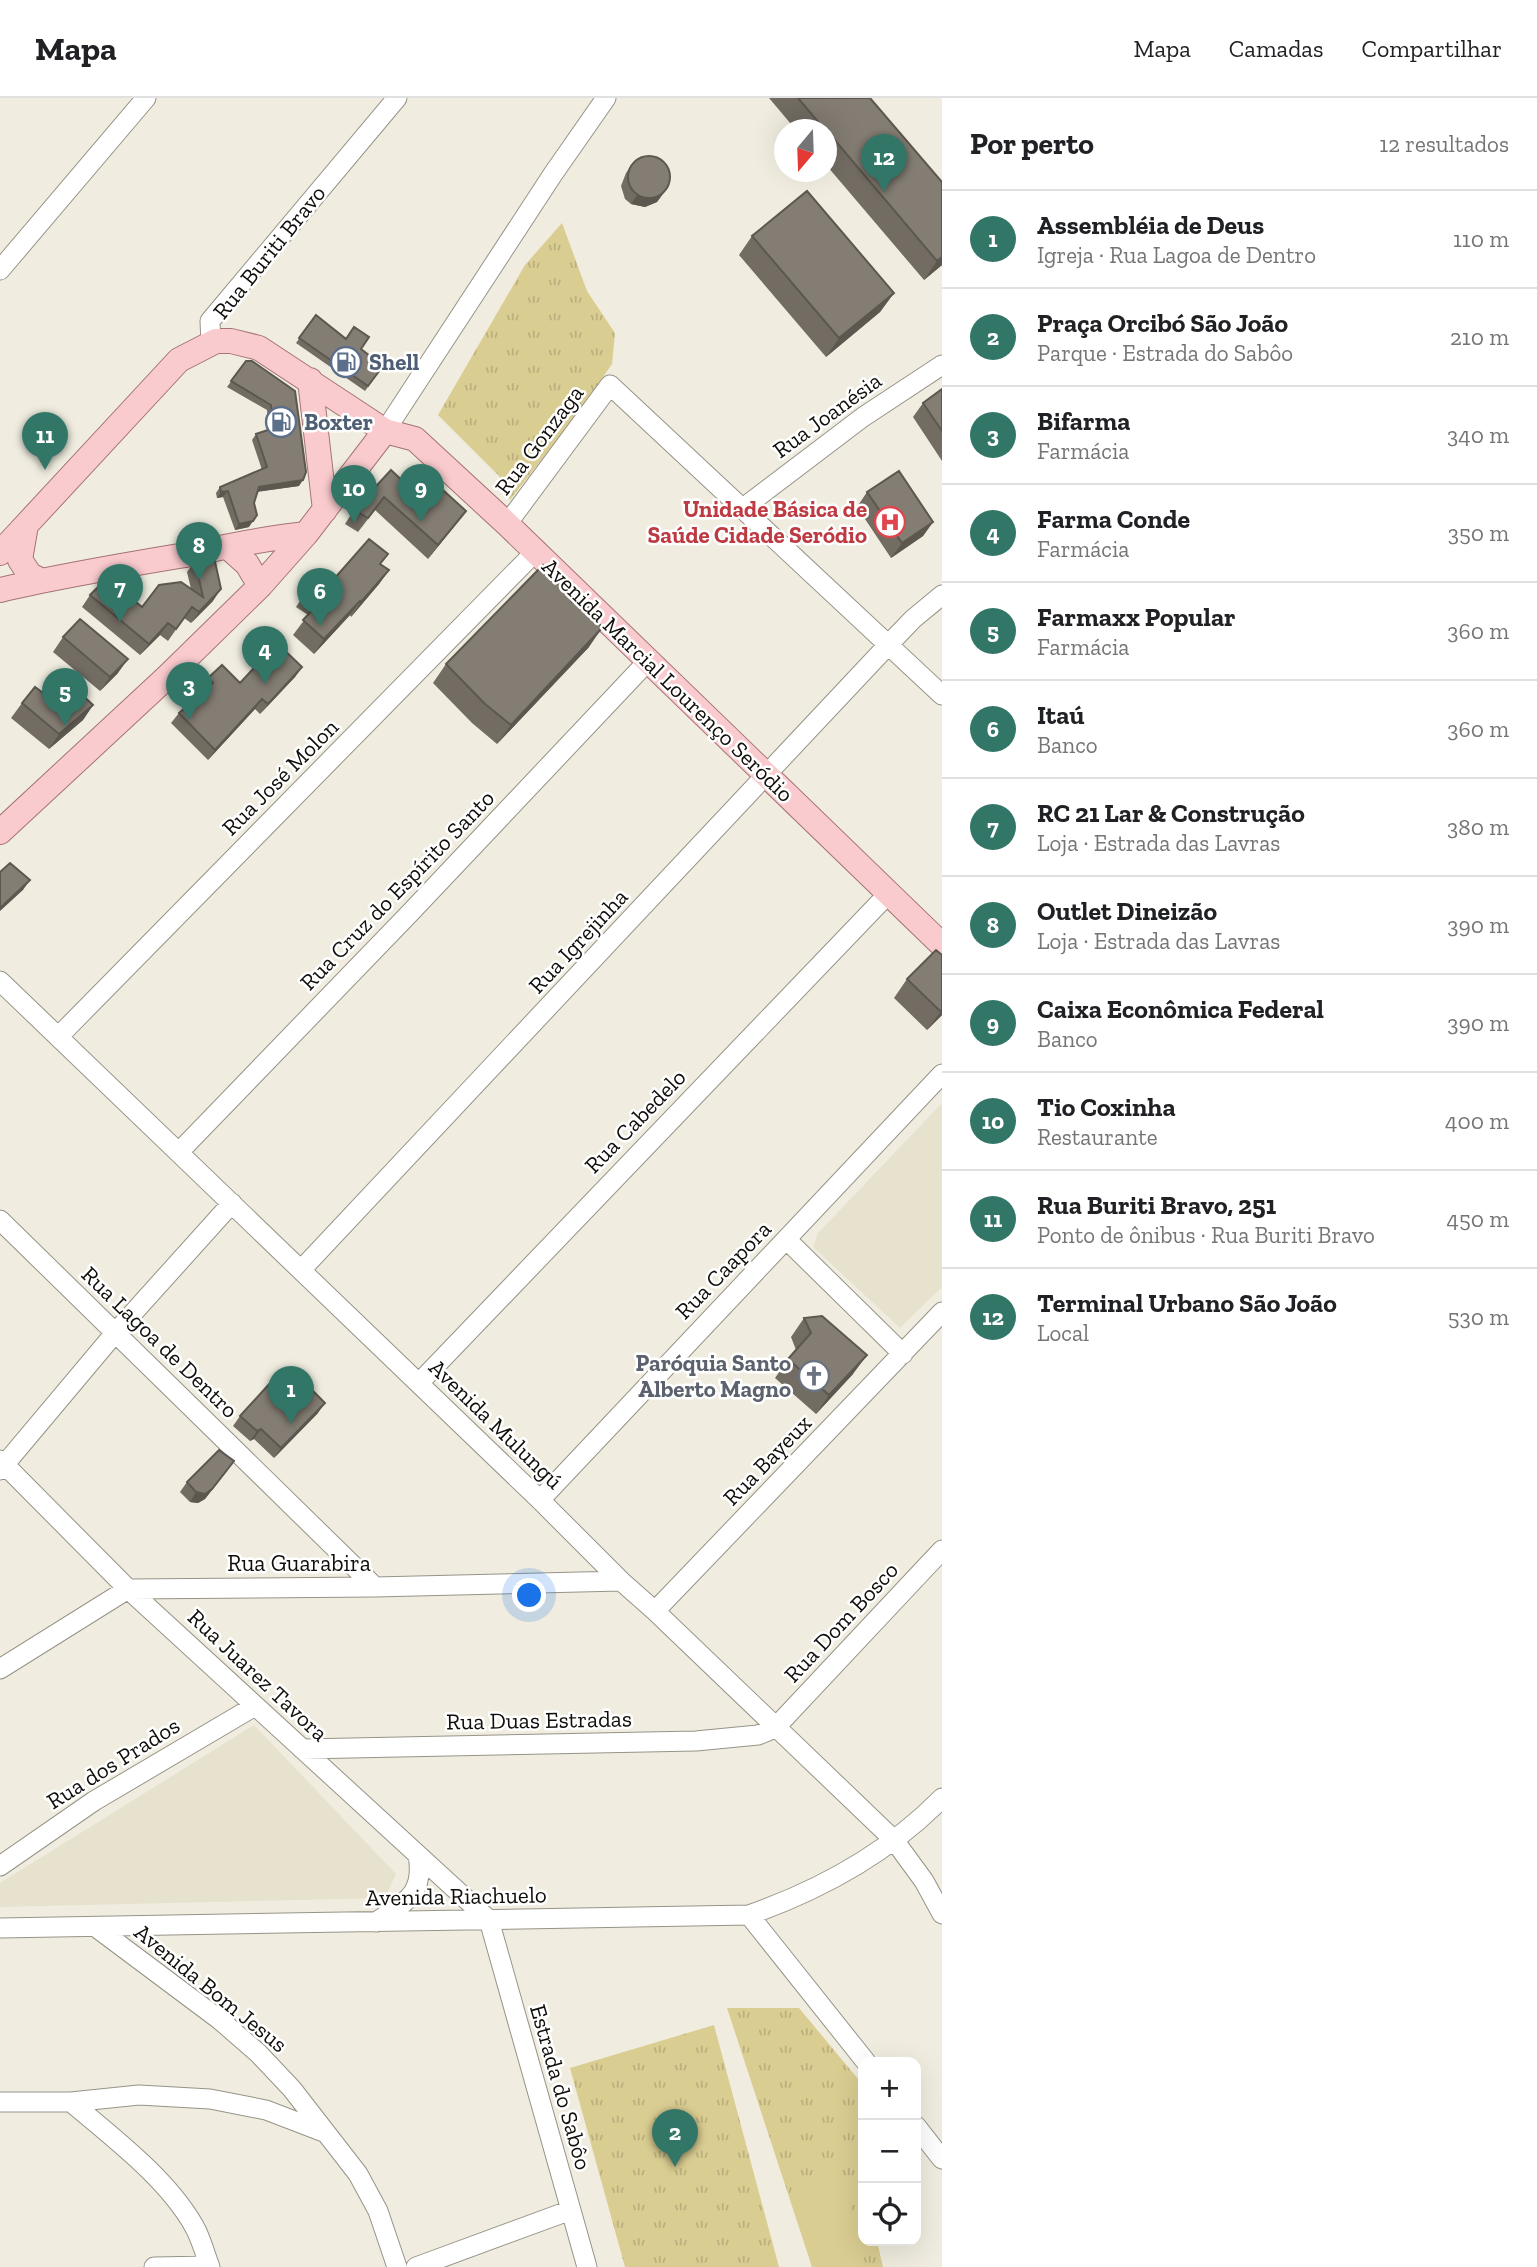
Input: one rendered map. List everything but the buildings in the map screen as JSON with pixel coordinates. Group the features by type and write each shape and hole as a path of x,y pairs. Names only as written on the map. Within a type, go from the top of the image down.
{"main road":[{"name":"Avenida Marcial Lourenço Seródio","path":"211,343 231,341 259,348 385,431 415,439 649,660 942,945"},
{"name":"Rua Buriti Bravo","path":"0,553 179,360 211,343"},
{"path":"310,380 326,510"},
{"path":"0,832 167,677 260,586 326,510 385,431"},
{"path":"26,525 20,560 30,575 40,580"},
{"path":"0,590 259,539 306,534"},
{"path":"228,547 247,564 260,586"}],"street":[{"path":"0,270 146,98"},
{"name":"Rua Buriti Bravo","path":"211,343 210,321 397,98"},
{"path":"385,431 606,98"},
{"name":"Rua Joanésia","path":"743,508 863,417 942,365"},
{"name":"Rua Gonzaga","path":"507,524 610,385 743,508"},
{"path":"743,508 942,695"},
{"name":"Rua José Molon","path":"59,1036 536,552"},
{"name":"Rua Igrejinha","path":"301,1270 889,644 942,595"},
{"name":"Rua Cruz do Espírito Santo","path":"179,1152 400,924 649,660"},
{"name":"Rua Cabedelo","path":"419,1383 889,893"},
{"name":"Avenida Mulungú","path":"0,981 621,1581 894,1840 942,1914"},
{"name":"Rua Caapora","path":"540,1500 942,1074"},
{"path":"2,1465 115,1333 232,1203"},
{"name":"Rua Lagoa de Dentro","path":"0,1220 375,1587"},
{"path":"787,1240 903,1354"},
{"name":"Rua Bayeux","path":"655,1611 942,1312"},
{"name":"Rua Juarez Tavora","path":"2,1465 128,1589 489,1920"},
{"name":"Rua Dom Bosco","path":"775,1728 942,1550"},
{"name":"Rua Guarabira","path":"128,1589 621,1581"},
{"path":"0,1669 128,1589"},
{"name":"Rua dos Prados","path":"0,1866 94,1801 255,1706"},
{"name":"Rua Duas Estradas","path":"302,1749 696,1741 758,1734 775,1728"},
{"name":"Avenida Riachuelo","path":"0,1928 749,1915 807,1893 894,1840 942,1798"},
{"path":"376,1923 414,1894 420,1876 418,1855"},
{"path":"749,1915 862,2057"},
{"name":"Estrada do Sabôo","path":"489,1920 587,2267"},
{"name":"Avenida Bom Jesus","path":"97,1928 220,2020 258,2053 292,2090 358,2174 378,2211 397,2267"},
{"path":"0,2102 71,2102 139,2095 210,2099 266,2110 328,2134"},
{"path":"71,2102 128,2151 171,2194 194,2226 210,2266 154,2267"},
{"path":"921,2132 942,2159"},
{"path":"416,2267 571,2210"}],"shaded area":[{"path":"942,1103 942,1287 900,1328 813,1247 818,1233"},
{"path":"254,1725 396,1874 385,1898 0,1907 0,1883"}],"green space":[{"path":"562,223 587,291 615,333 612,364 584,405 510,500 499,476 438,415 525,265"},
{"path":"727,2008 799,2008 858,2079 858,2246 878,2246 883,2267 812,2267"},
{"path":"714,2025 779,2267 625,2267 570,2068"},
{"path":"844,2179 858,2234 858,2246 861,2246 864,2257 827,2267 812,2267 792,2193"}],"place":[{"name":"Terminal Urbano São João","path":"884,192"},
{"name":"Shell","path":"346,362"},
{"name":"Boxter","path":"281,422"},
{"name":"Rua Buriti Bravo, 251","path":"45,470"},
{"name":"Caixa Econômica Federal","path":"421,522"},
{"name":"Unidade Básica de Saúde Cidade Seródio","path":"890,522"},
{"name":"Tio Coxinha","path":"354,523"},
{"name":"Outlet Dineizão","path":"199,580"},
{"name":"RC 21 Lar & Construção","path":"120,622"},
{"name":"Itaú","path":"320,626"},
{"name":"Farma Conde","path":"265,684"},
{"name":"Bifarma","path":"189,720"},
{"name":"Farmaxx Popular","path":"65,726"},
{"name":"Paróquia Santo Alberto Magno","path":"814,1376"},
{"name":"Assembléia de Deus","path":"291,1424"},
{"name":"Praça Orcibó São João","path":"675,2167"}]}
